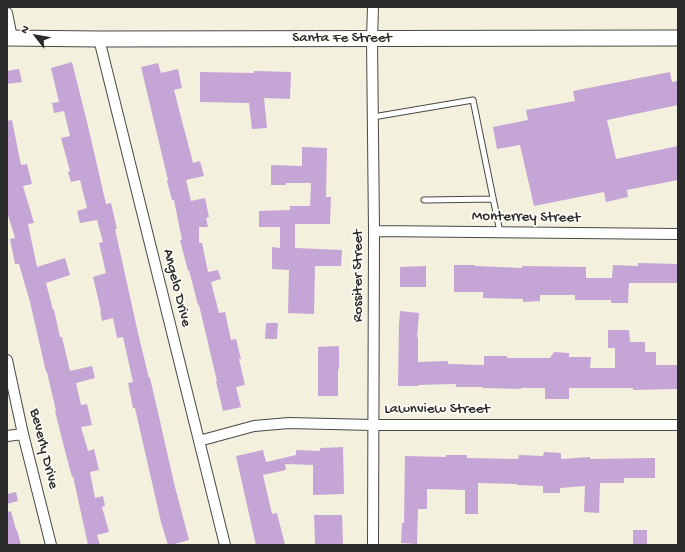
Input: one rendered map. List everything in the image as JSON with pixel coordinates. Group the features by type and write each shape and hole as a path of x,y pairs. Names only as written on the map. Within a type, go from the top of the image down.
{"main road":[{"name":"Santa Fe Street","path":"10,38 678,38"}],"street":[{"name":"Rossiter Street","path":"373,7 373,545"},
{"path":"7,13 10,38"},
{"name":"Angelo Drive","path":"99,39 225,545"},
{"name":"Monterrey Street","path":"374,231 678,234"},
{"name":"Beverly Drive","path":"7,360 23,434 52,545"},
{"name":"Lawnview Street","path":"199,440 254,426 290,423 373,425 678,425"},
{"path":"7,436 23,434"}],"lane":[{"path":"373,117 473,100 500,232"},
{"path":"424,200 493,199"}],"building":[{"path":"72,62 106,204 111,203 117,229 115,229 138,333 189,540 171,545 168,545 161,522 135,408 133,408 128,383 133,382 123,337 117,338 113,318 102,321 93,277 106,273 99,243 103,242 97,220 80,223 77,211 87,208 80,180 71,182 68,172 70,171 61,138 70,136 64,111 54,113 52,103 59,102 51,68"},
{"path":"158,63 161,73 178,69 182,88 174,90 193,163 200,161 204,176 186,180 191,201 205,198 209,217 206,218 208,227 199,227 199,243 202,243 208,272 218,270 221,279 211,282 219,313 225,312 231,340 236,339 241,359 239,359 245,385 236,387 241,407 223,411 199,305 180,240 182,240 174,200 172,200 167,181 141,67"},
{"path":"19,69 22,82 7,84 7,71"},
{"path":"254,71 291,72 290,99 264,98 267,128 252,129 249,103 200,102 200,72 254,73"},
{"path":"670,72 672,82 678,81 678,105 607,120 616,159 678,146 678,180 627,190 628,197 606,202 604,192 534,206 520,145 497,149 493,127 528,120 526,110 575,101 573,91"},
{"path":"12,120 21,165 27,164 32,184 23,186 34,223 28,224 37,267 65,258 70,275 46,283 60,337 62,337 70,371 92,366 95,378 76,383 81,405 87,404 92,425 81,427 88,451 94,449 99,470 90,472 95,498 103,496 105,506 102,507 109,532 97,535 100,545 88,545 73,476 72,477 55,411 30,302 19,264 15,264 10,239 15,238 7,212 7,121"},
{"path":"302,147 327,148 326,197 331,197 330,224 295,224 295,248 342,250 341,266 315,266 314,314 288,313 289,270 272,269 272,247 280,248 280,227 259,227 259,211 290,210 290,206 310,206 311,183 286,183 286,185 271,185 271,165 302,166"},
{"path":"638,263 678,264 678,283 629,283 628,303 611,303 611,300 575,300 575,295 540,295 540,301 523,302 523,299 483,298 483,292 454,292 454,265 522,268 522,266 586,267 586,278 612,278 613,265 638,266"},
{"path":"426,266 426,287 400,287 400,267"},
{"path":"400,311 419,313 417,337 418,362 448,361 448,364 484,365 484,356 507,356 507,358 550,358 554,352 569,353 569,357 591,357 590,368 615,368 615,348 608,348 608,330 629,330 630,342 645,342 645,352 656,352 656,365 678,365 678,389 633,390 633,388 569,388 569,399 545,399 545,388 521,389 456,387 456,384 398,386"},
{"path":"266,323 278,323 277,339 265,339"},
{"path":"339,346 338,396 318,396 318,347"},
{"path":"343,447 344,494 313,495 313,465 285,464 286,470 263,475 272,514 277,513 285,545 256,545 236,456 263,450 266,462 296,455 296,450 320,451 320,448"},
{"path":"544,452 561,453 561,459 590,457 590,459 655,458 655,478 624,478 624,483 600,483 599,513 584,512 585,486 560,488 560,493 543,493 543,486 478,483 478,514 465,514 465,490 427,489 427,509 418,509 417,544 401,543 402,523 404,523 405,456 446,457 446,455 467,455 467,458 518,459 519,455 543,456"},
{"path":"16,492 18,501 7,504 7,494"},
{"path":"11,511 21,545 7,545 7,512"},
{"path":"314,515 342,515 343,545 315,545"},
{"path":"633,530 647,530 647,545 633,545"}]}
